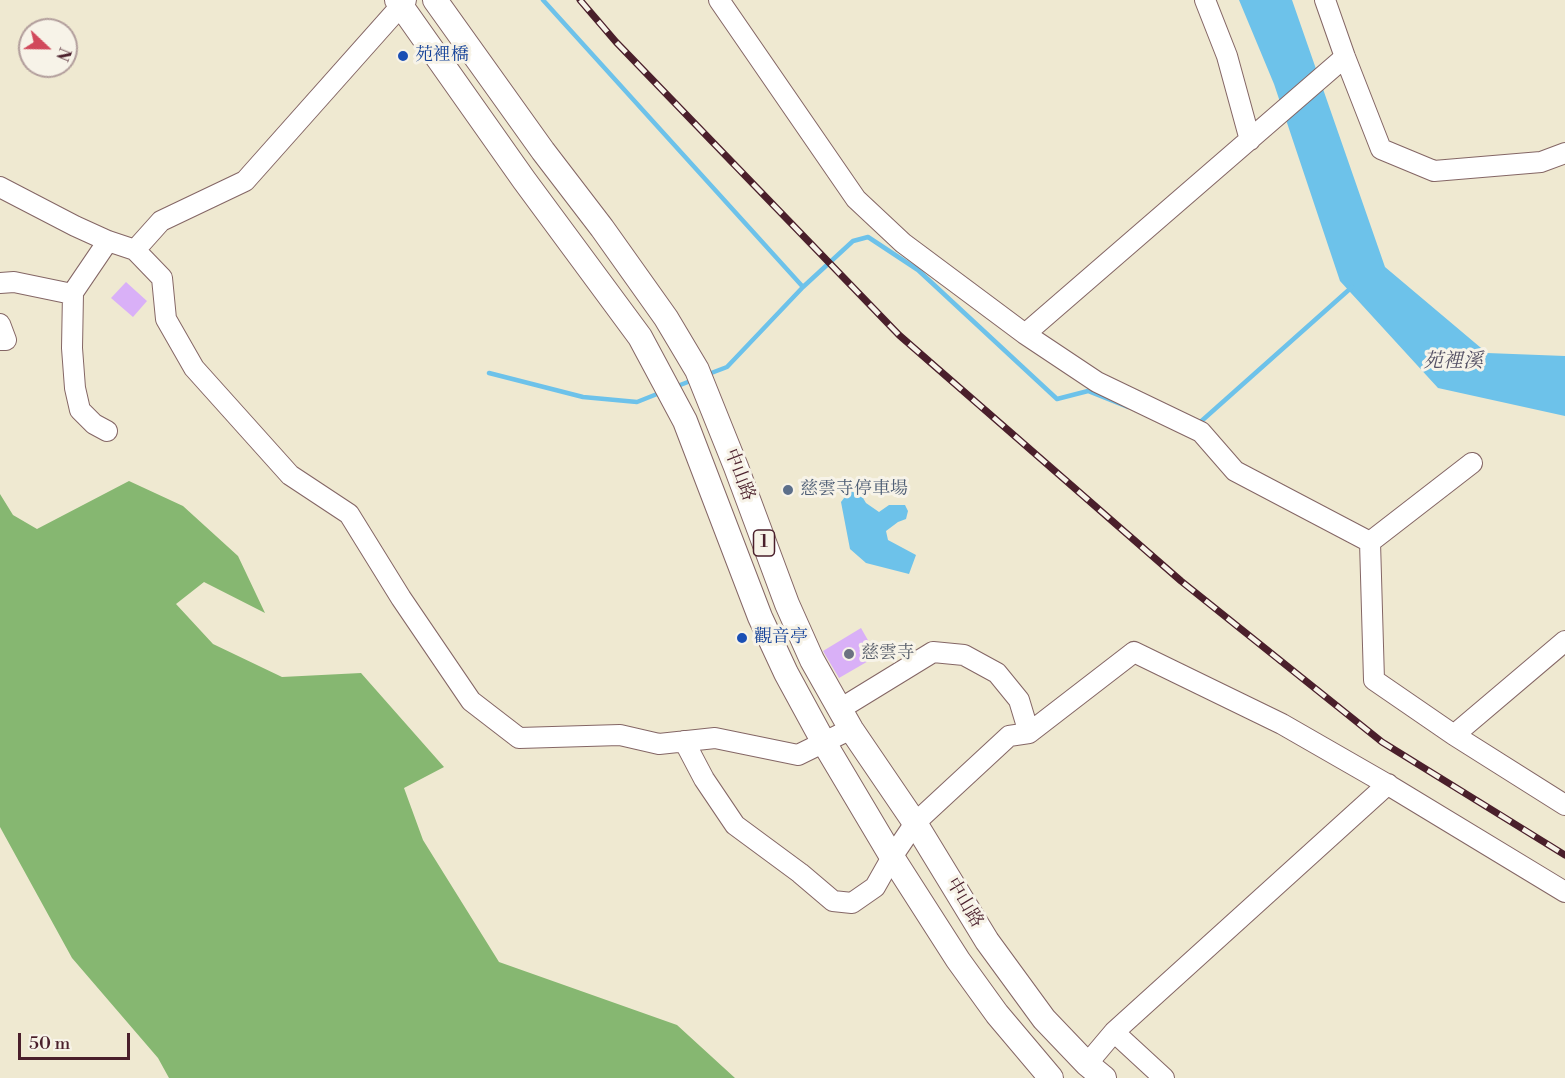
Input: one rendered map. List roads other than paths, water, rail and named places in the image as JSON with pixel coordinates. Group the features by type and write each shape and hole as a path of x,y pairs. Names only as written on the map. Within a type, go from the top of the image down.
{"main road":[{"name":"中山路","path":"435,0 666,318 697,370 740,476 786,604 812,660 846,719 915,823 987,941 1044,1018 1096,1071"},
{"name":"中山路","path":"401,2 524,180 640,337 685,421 760,617 786,673 823,741 892,857 958,960 990,1005 1051,1078"},
{"path":"760,617 786,604"}],"lane":[{"path":"1205,0 1227,56 1252,138"},
{"path":"1325,0 1381,149 1434,171 1541,162 1565,153"},
{"path":"722,1 856,199 903,243 1025,334 1096,382 1201,432 1235,471 1370,542"},
{"path":"135,250 161,221 245,181 401,2"},
{"path":"1025,334 1345,57"},
{"path":"0,187 108,241 135,250 162,278 166,319 194,368 290,475 350,514 401,598 471,701 519,738 620,735 659,744 715,738 798,755 823,741 846,719 933,652 963,655 996,673 1019,700 1029,733"},
{"path":"107,431 94,424 80,410 72,348 73,293 108,241"},
{"path":"0,283 14,282 73,293"},
{"path":"0,324 6,340 0,340"},
{"path":"1370,542 1472,463"},
{"path":"1370,542 1374,680 1565,805"},
{"path":"1455,735 1565,641"},
{"path":"684,741 704,779 735,825 800,873 833,902 852,903 875,887 915,823 1009,736 1029,733 1134,652 1282,724 1388,784 1565,892"},
{"path":"1096,1071 1114,1032 1388,784"},
{"path":"1114,1032 1164,1078"}],"water":[{"name":"苑裡溪","path":"1239,0 1292,0 1385,267 1487,353 1565,356 1565,416 1438,388 1340,281 1274,84"},
{"path":"850,490 879,512 889,505 905,505 908,511 906,519 886,531 888,540 916,555 909,574 866,563 850,549 841,502"}],"waterway":[{"path":"543,0 803,287 727,367 706,375"},
{"path":"803,287 853,241 868,237 918,270 1057,399 1088,391 1128,407"},
{"path":"1197,425 1352,287"},
{"path":"489,373 583,397 637,402 662,392"},
{"path":"675,387 693,380"}],"railway":[{"path":"580,0 616,42 899,335 1181,581 1382,742 1565,855"}],"place":[{"name":"苑裡橋","path":"403,56"},
{"name":"慈雲寺停車場","path":"788,490"},
{"name":"觀音亭","path":"742,638"},
{"name":"慈雲寺","path":"849,654"}]}
